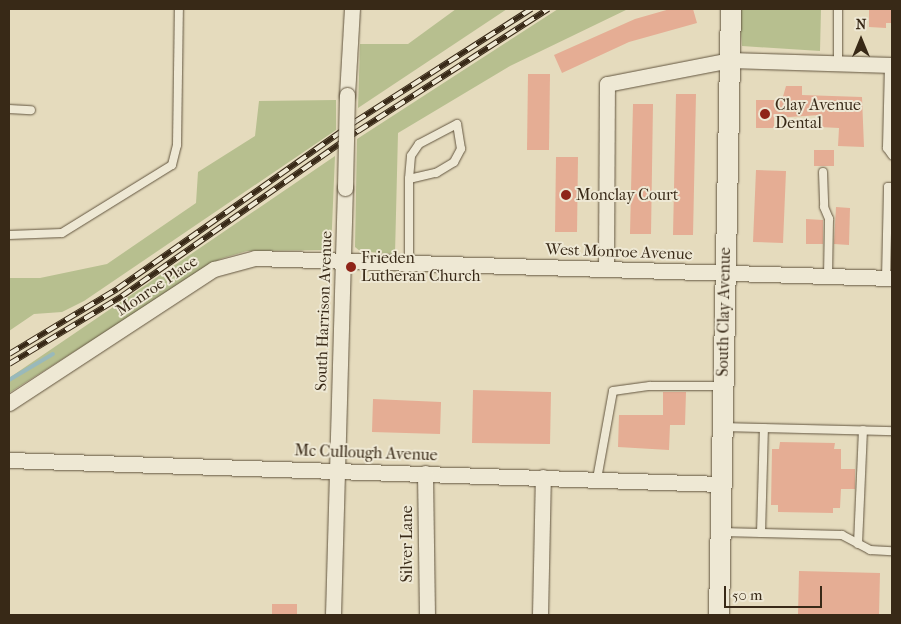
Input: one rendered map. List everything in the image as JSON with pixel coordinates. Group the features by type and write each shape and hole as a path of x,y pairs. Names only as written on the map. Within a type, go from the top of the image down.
{"street":[{"name":"South Harrison Avenue","path":"333,615 347,95 352,9"},
{"name":"South Clay Avenue","path":"719,615 731,9"},
{"path":"606,268 608,84 730,60 891,65"},
{"name":"Monroe Place","path":"9,402 214,269 255,258 344,261"},
{"name":"West Monroe Avenue","path":"344,261 889,278"},
{"name":"Mc Cullough Avenue","path":"9,460 336,469 722,484"},
{"name":"Silver Lane","path":"425,473 427,615"},
{"path":"540,615 542,477"}],"lane":[{"path":"9,235 62,233 172,165 177,145 179,9"},
{"path":"838,9 838,63"},
{"path":"891,65 887,148 892,155"},
{"path":"9,110 31,110"},
{"path":"409,179 436,174 454,162 461,149 457,124 419,144 411,156 409,179 409,263"},
{"path":"823,172 824,207 829,219 828,276"},
{"path":"889,278 888,187 892,187"},
{"path":"597,479 613,391 650,386 723,386"},
{"path":"723,427 892,431"},
{"path":"762,533 764,428"},
{"path":"858,544 862,430"},
{"path":"721,532 842,535 870,550 892,551"}],"green space":[{"path":"456,9 507,9 358,108 360,44 408,44"},
{"path":"558,9 628,9 510,66 398,133 395,254 360,251 355,247 357,139"},
{"path":"739,9 821,9 820,51 742,46"},
{"path":"336,100 336,130 84,301 62,312 34,314 9,331 9,278 40,278 107,264 196,203 198,172 255,136 259,101"},
{"path":"335,156 331,250 247,251 220,259 9,393 9,378"}],"building":[{"path":"670,9 693,9 697,23 629,42 562,73 554,55 635,19"},
{"path":"869,9 892,9 892,23 886,23 886,28 869,27"},
{"name":"Monclay Court","path":"528,74 550,74 549,150 527,150"},
{"path":"786,86 802,86 802,95 862,97 864,147 838,146 839,128 819,127 820,115 774,118 774,128 756,128 756,100 782,100"},
{"path":"676,94 696,94 693,235 673,235"},
{"path":"633,104 653,104 651,234 630,234"},
{"path":"814,150 834,150 834,166 814,166"},
{"name":"Monclay Court","path":"556,157 578,157 577,232 555,232"},
{"path":"756,170 786,171 783,243 753,242"},
{"path":"836,207 850,208 849,245 834,244"},
{"path":"806,219 823,220 823,244 806,244"},
{"path":"473,390 551,392 550,444 472,443"},
{"path":"663,392 686,392 685,425 670,425 669,450 618,447 619,415 663,415"},
{"path":"373,399 441,402 440,434 372,432"},
{"path":"780,442 835,443 834,449 841,449 841,469 855,469 855,489 841,489 840,508 833,508 833,513 778,512 778,505 771,505 772,449 779,449"},
{"path":"799,571 880,573 879,615 798,615"},
{"path":"272,604 297,604 297,615 272,615"}],"waterway":[{"path":"9,380 53,354"}],"railway":[{"path":"9,354 117,289 356,121 531,9"},
{"path":"9,364 122,296 358,131 548,9"}],"place":[{"name":"Clay Avenue Dental","path":"765,114"},
{"name":"Monclay Court","path":"566,195"},
{"name":"Frieden Lutheran Church","path":"351,267"}]}
